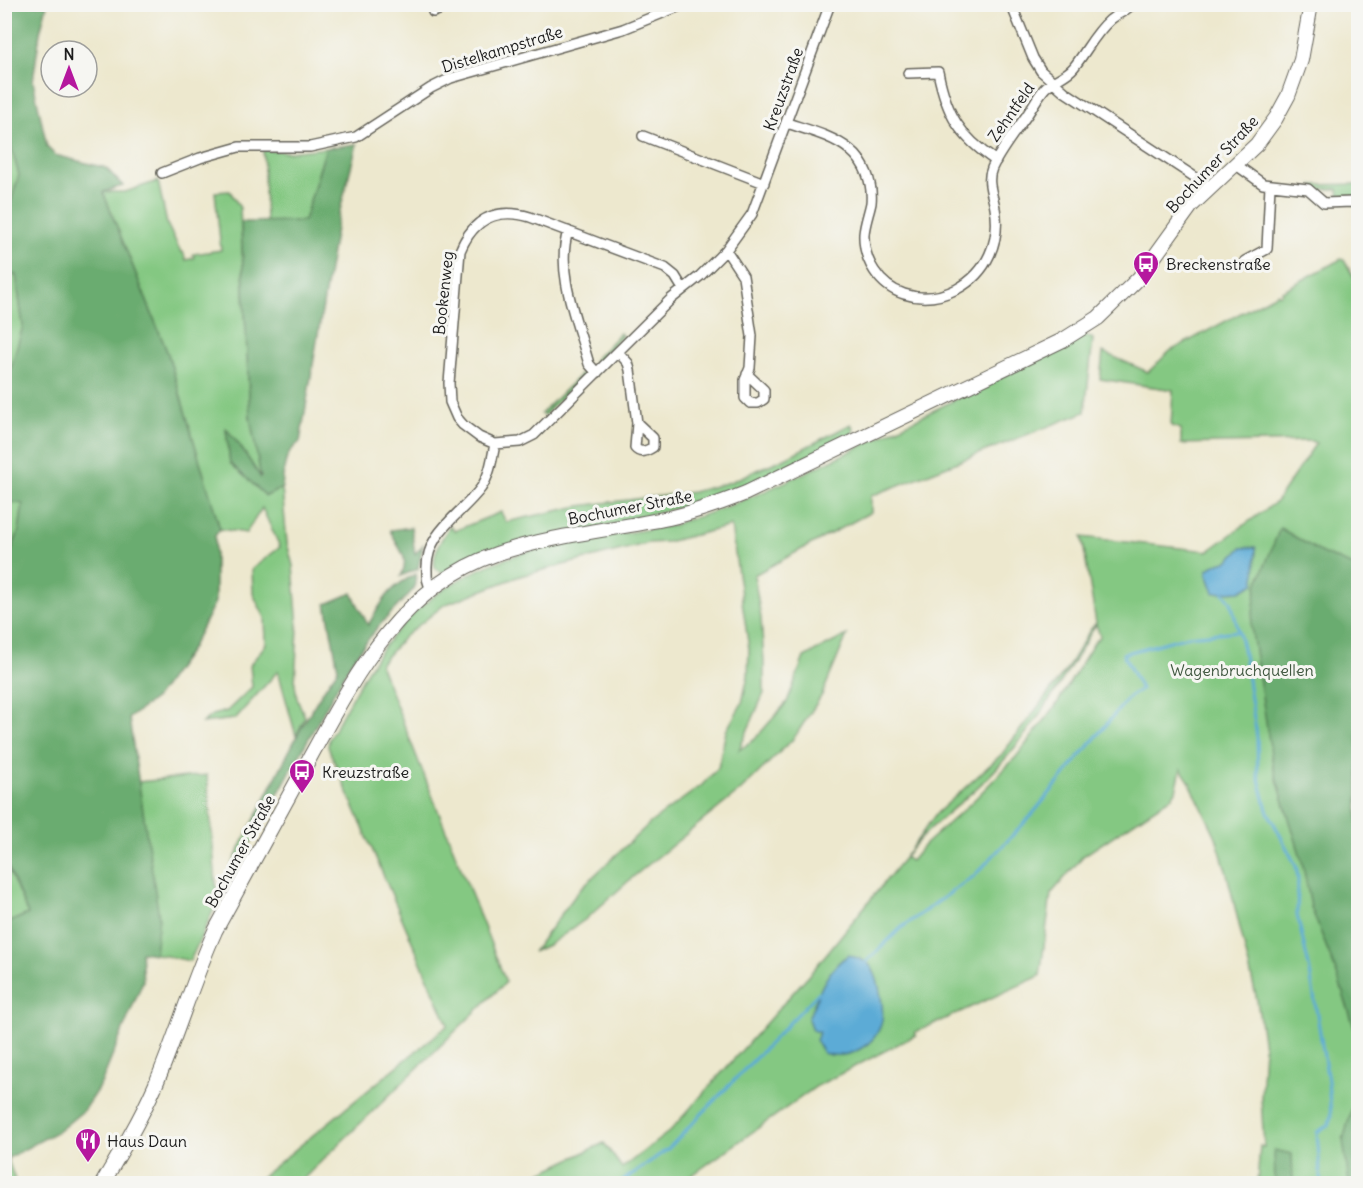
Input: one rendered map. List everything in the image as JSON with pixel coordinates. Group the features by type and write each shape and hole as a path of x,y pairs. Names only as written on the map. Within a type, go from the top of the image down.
{"main road":[{"name":"Bochumer Straße","path":"102,1184 128,1139 154,1086 197,970 215,931 359,670 400,617 431,588 468,566 507,550 545,540 670,518 713,506 746,493 1063,340 1098,318 1146,269 1179,221 1210,187 1263,137 1288,96 1304,49 1311,4"}],"street":[{"path":"434,12 455,4"},
{"name":"Distelkampstraße","path":"162,173 200,158 238,147 310,147 356,136 431,88 451,78 623,29 685,4"},
{"name":"Kreuzstraße","path":"495,444 509,444 534,435 726,250 752,214 830,4"},
{"path":"1011,4 1033,58 1041,71 1075,99 1210,187"},
{"name":"Zehntfeld","path":"787,123 834,140 849,149 861,162 868,175 871,189 864,234 865,246 873,269 894,290 914,297 936,297 973,279 988,258 997,224 989,180 996,161 1044,89 1072,69 1109,20 1129,8 1131,4"},
{"name":"Zehntfeld","path":"908,73 938,72 949,110 960,130 973,144 996,161"},
{"path":"643,136 764,183"},
{"path":"1236,164 1263,184 1308,189 1324,202 1353,202 1359,206"},
{"path":"1245,261 1267,249 1270,185"},
{"name":"Bookenweg","path":"495,444 463,426 453,410 448,393 460,251 465,238 475,226 494,215 521,214 665,268 675,276 683,289"},
{"path":"568,231 564,246 564,275 589,364 597,373"},
{"path":"726,250 743,276 752,336 750,368 747,374"},
{"path":"618,352 628,363 630,370 637,423"},
{"path":"431,588 427,582 426,566 429,552 446,523 480,490 485,482 495,444"}],"green space":[{"path":"5,4 47,5 40,33 33,81 47,147 55,155 106,168 123,186 103,192 168,354 220,529 215,536 215,602 191,649 156,698 129,718 159,917 155,954 141,952 143,981 101,1084 83,1111 60,1130 7,1159 4,1148 5,924 28,914 5,860 5,567 19,531 23,504 4,501 5,389 23,326 16,275 5,274 5,209 7,215 19,175 5,124"},
{"path":"4,124 19,175 7,216 4,209"},
{"path":"357,144 337,222 300,442 287,457 282,488 266,496 230,463 226,428 261,478 250,417 241,222 304,221 326,148"},
{"path":"326,148 304,221 266,222 263,150 288,152"},
{"path":"158,181 167,224 186,260 194,258 193,254 221,250 215,192 230,191 240,208 250,417 262,480 240,446 226,430 230,463 266,496 282,488 287,543 293,566 298,627 295,684 297,698 305,717 296,736 278,671 235,719 202,723 212,715 227,711 252,687 250,665 266,644 265,618 253,594 252,569 280,547 262,508 246,533 220,529 168,354 103,192 125,192"},
{"path":"1358,184 1358,200 1339,198 1338,189 1323,189 1323,196 1313,185"},
{"name":"Wagenbruchquellen","path":"1341,259 1344,260 1358,284 1358,1183 1257,1183 1260,1146 1264,1147 1261,1098 1264,1047 1257,1000 1216,837 1181,769 1176,791 1172,797 1083,856 1051,894 1040,976 915,1032 916,1035 817,1086 681,1183 518,1184 604,1143 622,1168 670,1131 814,969 905,857 935,815 1002,754 1066,670 1096,623 1082,537 1208,551 1276,502 1316,443 1311,441 1181,444 1181,429 1171,426 1173,390 1100,379 1103,352 1148,372 1170,351 1278,293 1279,295 1282,291","holes":["1096,624 1100,637 1095,641 1055,707 1016,757 971,803 924,845 911,861 905,857 981,784 1015,748 1058,687"]},
{"path":"5,274 16,275 23,326 5,389"},
{"path":"620,333 622,336 604,354 604,359 600,363 593,361"},
{"path":"1083,334 1093,339 1085,412 871,496 871,512 754,575 761,618 764,693 739,750 755,739 787,702 804,657 847,635 822,695 794,738 741,790 633,877 586,919 550,944 533,952 580,889 650,823 702,785 718,768 726,731 742,703 748,676 749,649 731,526 667,542 649,543 520,576 444,605 404,637 380,664 506,982 299,1183 253,1184 448,1025 328,747 329,739 367,671 382,649 412,615 444,589 478,570 514,556 591,538 675,525 745,500 849,452 1062,347"},
{"path":"587,368 589,374 583,380 579,380 544,416 541,414"},
{"path":"851,424 854,429 852,434 826,446 825,449 752,484 715,498 453,567 443,573 435,568 436,551 450,526 454,531 501,512 506,522 579,506 693,492 730,482 787,457"},
{"path":"5,501 23,503 19,531 5,567"},
{"path":"411,527 415,554 423,545 418,569 401,576 404,569 404,557 390,530"},
{"path":"1280,528 1322,553 1358,568 1358,1039 1311,907 1302,861 1273,766 1251,626 1257,585"},
{"path":"416,574 414,589 377,628 351,662 257,832 250,828 302,727 338,669 326,604 352,593 368,625 393,589"},
{"path":"207,775 217,896 214,909 190,961 141,951 138,782"},
{"path":"250,828 257,832 222,895 219,891"},
{"path":"4,860 28,914 5,924 4,924"},
{"path":"1358,1095 1358,1183 1349,1183 1343,1140"},
{"path":"4,1148 16,1183 5,1183"},
{"path":"1274,1150 1292,1154 1293,1183 1275,1183"}],"water":[{"path":"1256,547 1255,583 1240,591 1214,593 1207,573 1208,569 1229,560 1241,548"},
{"path":"849,955 866,962 874,971 881,997 882,1020 874,1037 860,1049 842,1055 832,1055 823,1053 816,1041 819,1032 812,1030 808,1019 829,975 841,960"}],"waterway":[{"path":"1224,593 1231,602 1243,648 1257,737 1258,775 1267,810 1296,866 1298,878 1297,915 1309,966 1328,1081 1331,1115 1329,1125 1317,1132 1321,1184"},
{"path":"866,962 901,928 974,876 1030,817 1129,697 1141,689 1123,654 1188,636 1239,631"},
{"path":"618,1184 668,1149 819,992"}],"place":[{"name":"Breckenstraße","path":"1146,287"},
{"name":"Kreuzstraße","path":"302,795"},
{"name":"Haus Daun","path":"88,1164"}]}
